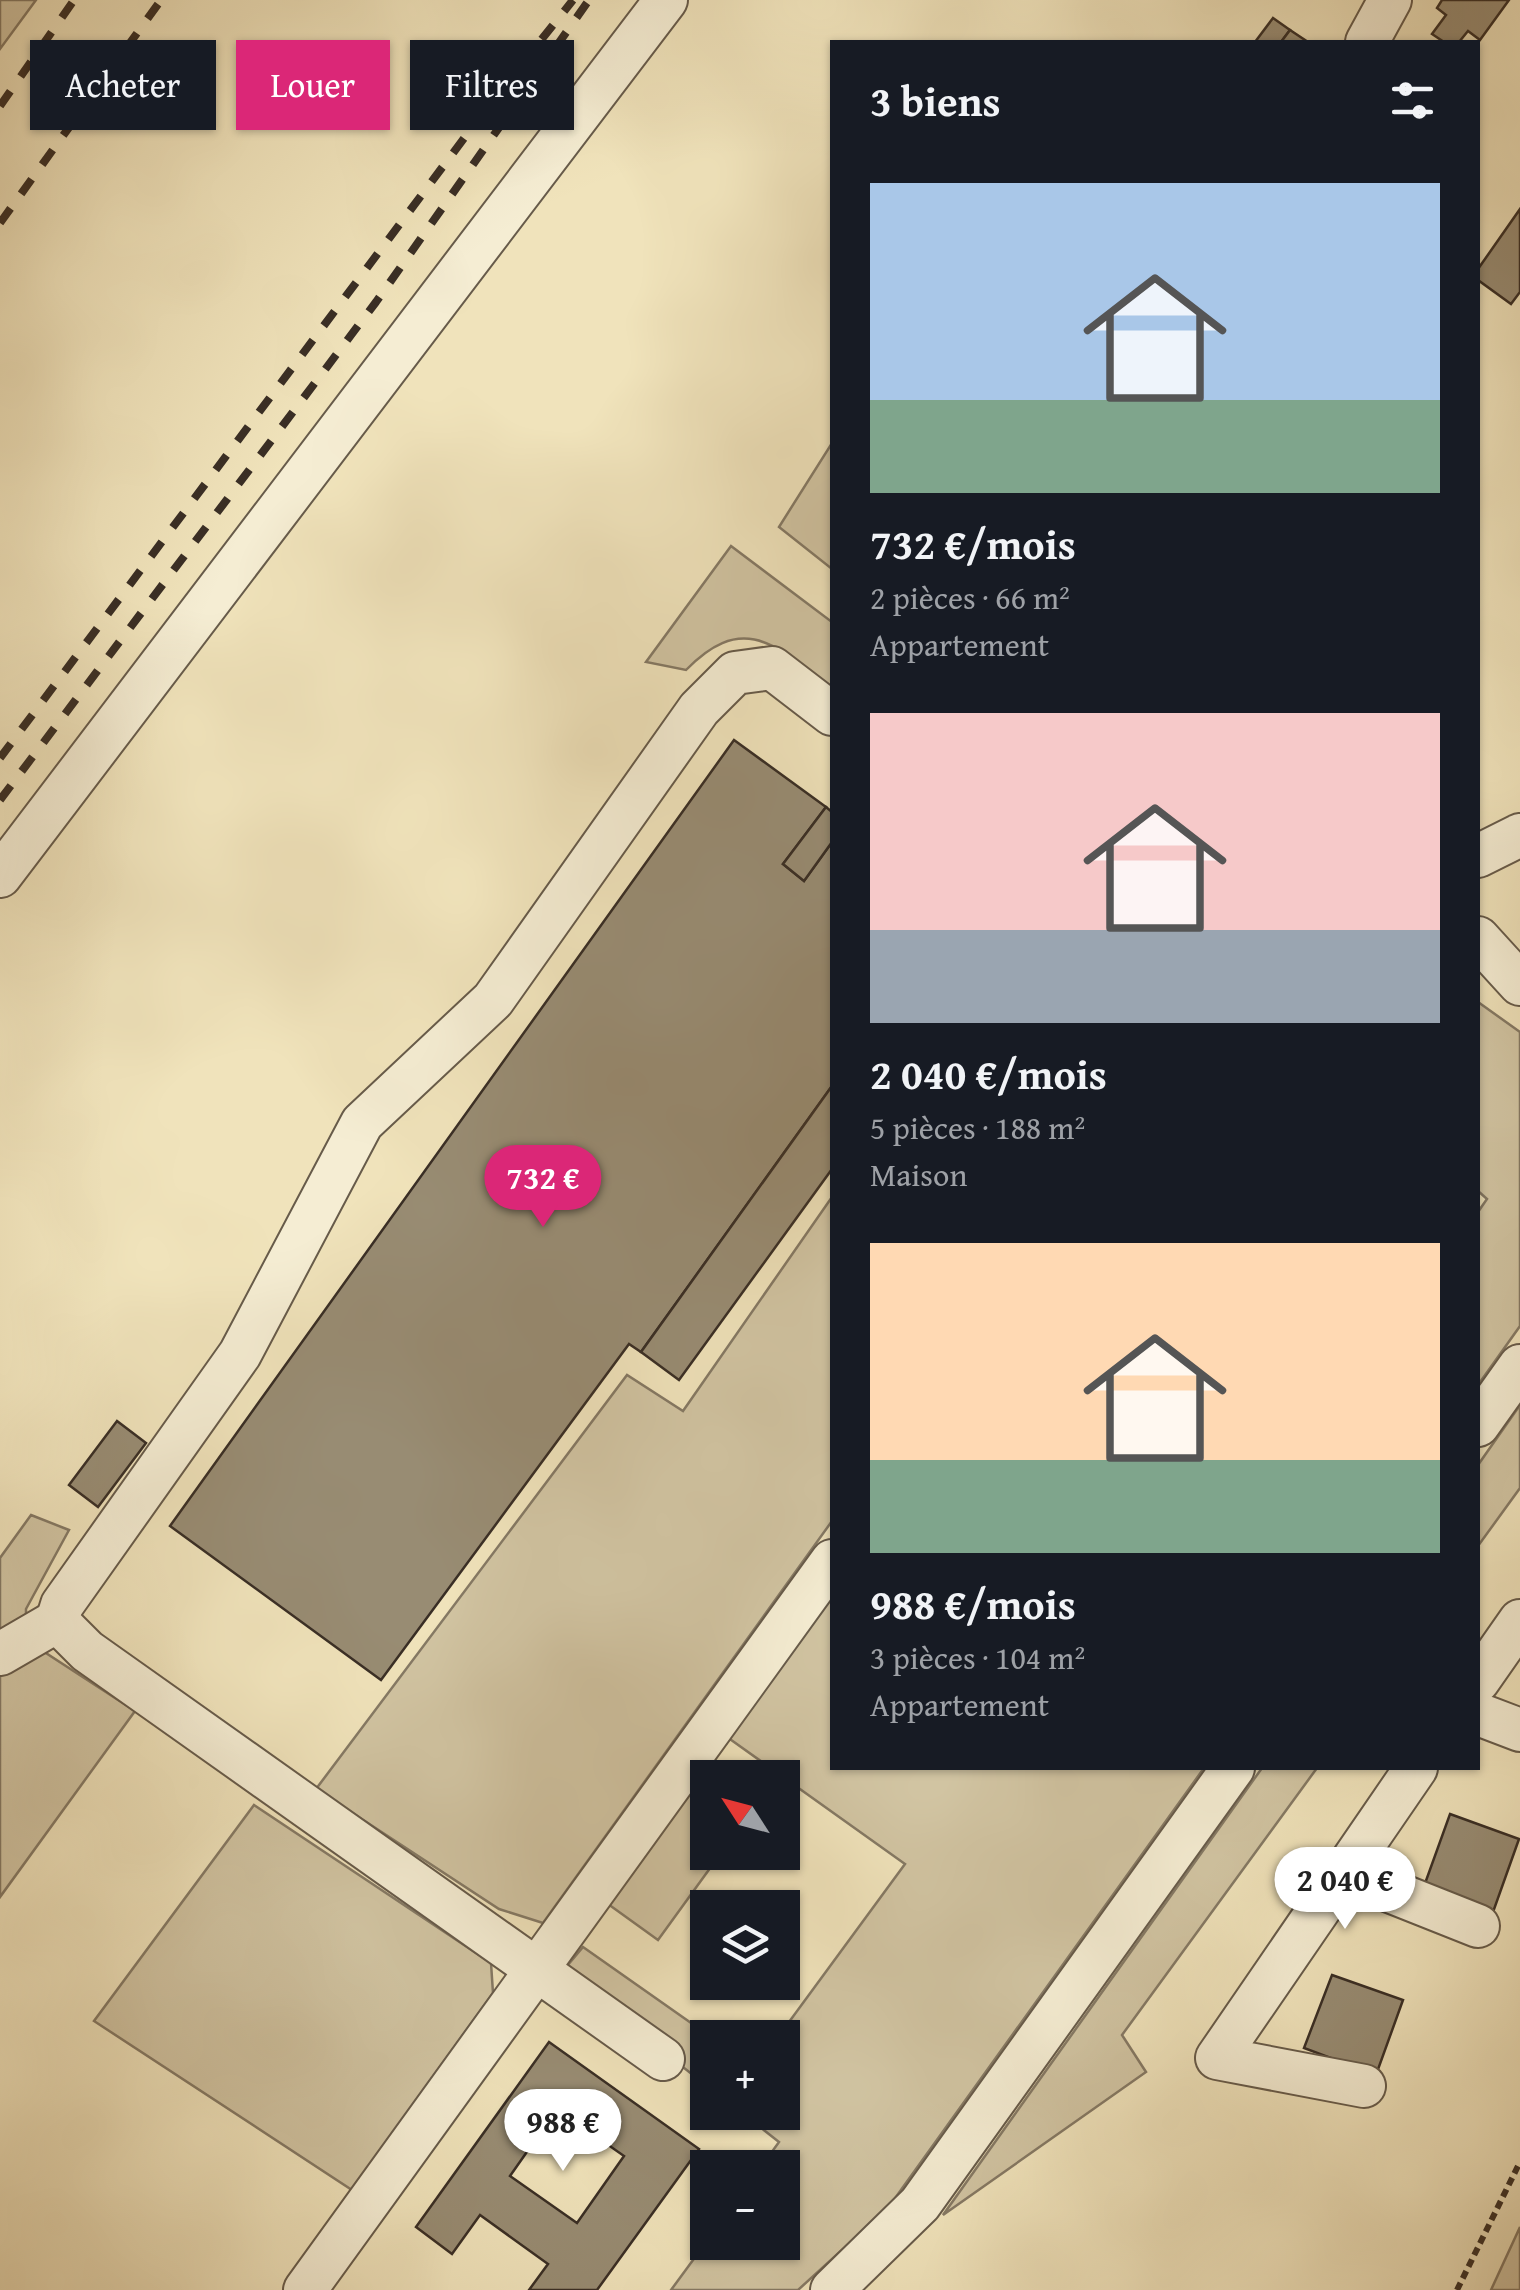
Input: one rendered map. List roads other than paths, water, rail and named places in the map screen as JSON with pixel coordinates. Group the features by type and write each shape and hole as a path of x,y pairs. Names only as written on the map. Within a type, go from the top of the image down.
{"street":[{"path":"0,876 666,0"},
{"path":"1368,40 1390,0"},
{"path":"0,1654 57,1621 62,1605 240,1354 362,1123 493,1000 699,709 735,673 772,668 830,712"},
{"path":"1480,855 1520,835"},
{"path":"1480,940 1520,984"},
{"path":"1480,1422 1520,1366"},
{"path":"305,2290 830,1564"},
{"path":"57,1621 87,1651 663,2058"},
{"path":"1480,1679 1520,1622"},
{"path":"1480,1715 1520,1730"},
{"path":"832,2290 920,2204 1231,1770"},
{"path":"1364,2086 1216,2058 1415,1770"},
{"path":"1342,1872 1478,1926"}],"railway":[{"path":"0,106 74,0"},
{"path":"0,223 161,0"},
{"path":"0,758 486,109 573,0"},
{"path":"0,800 376,302 589,0"}]}
